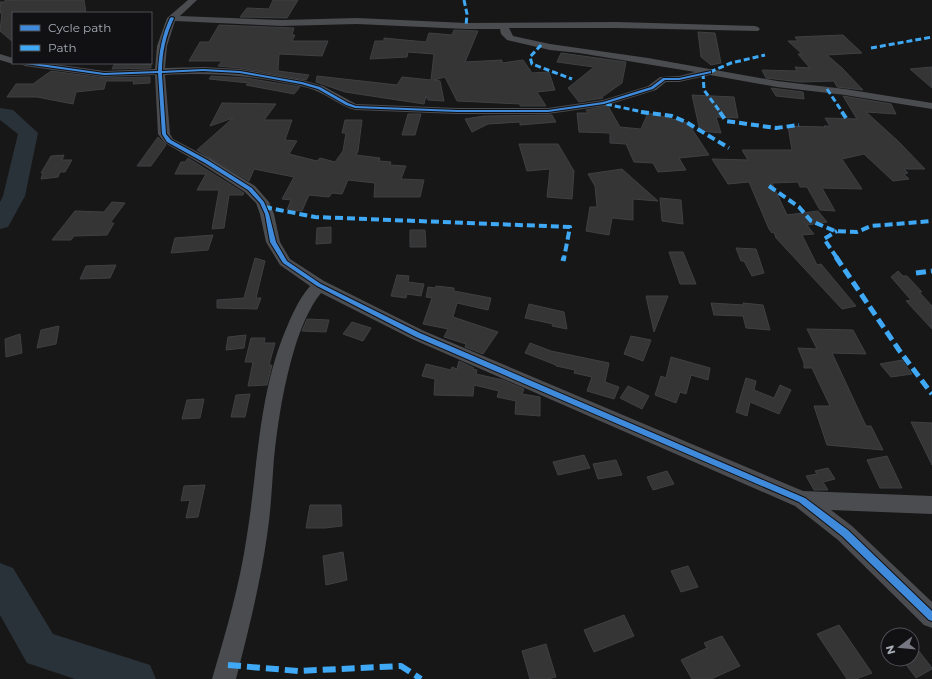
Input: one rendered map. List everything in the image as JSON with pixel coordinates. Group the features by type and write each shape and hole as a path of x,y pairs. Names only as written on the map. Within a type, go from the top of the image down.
{"street":[{"path":"193,0 172,18 166,28 162,42 159,73 164,134 169,141 207,162 250,189 262,202 267,214 273,242 286,262 319,285 418,335 802,500 845,533 932,617"},
{"path":"172,18 282,23 349,21 466,26 612,25 755,29"},
{"path":"503,25 506,34 510,38 550,47 579,50 777,84 845,92 932,106"},
{"path":"0,57 12,61"},
{"path":"32,64 98,74 212,70 269,77 319,88 347,104 365,108 520,111 548,111 604,103 652,88 664,80 679,79 710,72"},
{"path":"224,679 234,646 257,538 263,494 265,457 274,398 291,337 306,303 319,285"},
{"path":"802,500 932,505"}],"building":[{"path":"5,0 84,0 86,12 12,12 12,41 0,31 2,13 0,13 0,2 5,2"},
{"path":"273,0 298,0 287,18 240,17 247,8 269,9"},
{"path":"219,25 294,28 292,35 295,35 292,41 328,41 322,56 279,54 278,71 309,75 306,80 240,68 218,66 222,61 189,61 200,42 209,42"},
{"path":"454,30 478,31 465,62 502,60 502,63 523,60 532,73 549,72 555,90 537,92 546,106 520,106 520,104 457,101 445,77 434,80 440,81 444,101 428,100 426,96 424,104 345,92 316,82 317,76 397,85 402,77 431,80 434,54 408,52 407,57 370,59 375,41 384,41 384,38 426,42 429,33 452,35"},
{"path":"698,32 715,33 721,63 711,65 701,57"},
{"path":"843,35 862,53 827,55 863,90 837,87 834,81 801,82 766,78 762,70 797,71 795,67 810,68 798,54 802,54 788,41 798,41 795,37"},
{"path":"561,53 626,62 622,83 602,97 603,98 579,102 568,88 594,67 557,62"},
{"path":"114,64 151,64 151,68 112,69"},
{"path":"932,67 932,88 910,69"},
{"path":"51,71 104,78 150,77 150,83 133,84 134,81 106,81 104,89 76,92 73,104 37,97 7,97 16,84 33,84"},
{"path":"211,76 246,78 300,87 294,94 246,85 249,83 209,79"},
{"path":"771,88 803,92 804,99 776,96"},
{"path":"692,95 734,97 738,118 716,117 721,133 700,131"},
{"path":"843,96 891,104 896,114 866,112 898,141 925,169 904,169 908,173 904,174 909,179 893,181 864,154 842,159 862,189 822,188 835,211 820,210 807,187 800,187 798,182 772,183 787,215 818,211 827,222 807,225 814,234 802,235 817,265 821,264 856,306 842,309 776,238 774,232 772,233 769,229 749,182 728,184 712,159 748,160 742,150 792,150 788,126 825,127 824,126 830,126 825,118 857,119"},
{"path":"222,103 276,104 264,120 292,120 285,140 297,141 289,154 317,161 320,158 335,162 343,151 346,133 342,133 345,120 362,120 358,151 356,155 380,158 379,161 391,162 390,165 406,166 401,179 424,180 420,197 374,197 375,183 348,180 342,194 332,193 329,197 309,195 302,211 287,210 291,200 282,199 294,177 254,169 249,181 197,150 233,118 210,126"},
{"path":"608,106 620,127 641,129 648,113 688,123 709,155 679,158 686,170 658,172 653,163 634,162 626,144 610,143 610,133 579,132 577,113 588,113 586,110"},
{"path":"408,114 421,114 415,135 402,135"},
{"path":"552,115 556,122 520,125 520,122 488,124 472,132 465,119 484,116"},
{"path":"158,137 166,145 151,166 137,166"},
{"path":"519,144 558,144 574,171 572,199 547,197 550,169 527,171"},
{"path":"64,155 62,160 72,160 65,172 60,172 58,177 41,179 43,172 41,173 51,156"},
{"path":"188,158 244,193 243,195 229,195 224,228 212,229 219,190 197,190 206,174 175,174 181,162 185,162"},
{"path":"622,169 658,201 633,199 633,220 612,218 609,235 586,231 590,207 597,207 595,186 588,174"},
{"path":"660,198 681,200 683,224 662,221"},
{"path":"112,202 125,203 110,223 114,223 107,235 74,236 71,240 52,240 75,211 104,212"},
{"path":"331,227 331,243 316,244 317,228"},
{"path":"410,230 425,230 426,247 410,247"},
{"path":"213,235 208,250 171,253 175,238"},
{"path":"736,248 756,249 764,273 752,276 744,261 741,261"},
{"path":"669,252 683,252 696,284 680,284"},
{"path":"255,258 265,261 256,298 261,298 257,309 217,308 217,300 244,298"},
{"path":"116,265 110,278 80,279 86,266"},
{"path":"898,271 903,276 907,276 922,292 919,292 932,306 932,329 906,301 911,300 891,277"},
{"path":"397,275 409,276 408,282 424,284 421,296 407,294 406,298 391,296"},
{"path":"436,286 454,288 454,291 491,298 488,310 457,303 453,317 498,332 483,354 465,347 466,344 444,337 448,329 423,324 432,298 426,297 428,287 435,288"},
{"path":"646,296 668,296 654,332"},
{"path":"711,303 744,305 743,303 763,305 770,330 746,328 743,316 714,315"},
{"path":"529,304 564,312 567,329 552,326 553,324 525,318"},
{"path":"307,319 329,320 326,332 302,331"},
{"path":"352,322 371,328 363,341 343,334"},
{"path":"59,326 56,344 37,348 41,330"},
{"path":"807,329 853,330 866,354 832,353 866,426 871,426 883,450 827,445 814,406 830,406 812,368 804,368 804,363 798,348 817,349"},
{"path":"20,334 22,353 6,357 5,339"},
{"path":"246,335 244,348 226,350 228,337"},
{"path":"631,336 651,340 643,361 624,354"},
{"path":"251,338 265,338 264,343 275,343 269,365 272,365 267,385 248,386 253,362 245,362"},
{"path":"530,343 551,351 609,363 605,382 619,387 614,399 587,391 592,377 574,373 575,370 556,366 525,353"},
{"path":"671,357 710,368 708,380 691,375 686,394 680,392 676,403 655,395 661,376 666,378"},
{"path":"902,360 912,374 891,377 880,364"},
{"path":"459,361 477,370 476,374 503,380 524,389 522,394 540,397 540,416 515,414 516,401 497,397 499,391 474,385 473,396 434,395 435,379 422,376 426,364 451,370 452,367 457,369"},
{"path":"746,378 756,381 754,390 774,398 780,385 791,390 779,414 750,402 747,416 736,412"},
{"path":"628,386 649,396 642,409 620,398"},
{"path":"250,394 245,417 231,417 236,395"},
{"path":"204,399 200,418 182,419 187,400"},
{"path":"911,422 932,423 932,465"},
{"path":"584,455 590,468 558,475 553,462"},
{"path":"887,456 902,488 880,488 867,460"},
{"path":"616,460 622,475 598,479 593,464"},
{"path":"828,468 835,479 823,482 828,490 814,490 806,476 817,474 815,471"},
{"path":"667,471 674,484 653,490 647,477"},
{"path":"205,485 198,517 186,518 190,500 181,501 184,486"},
{"path":"310,505 341,505 342,526 306,528"},
{"path":"343,552 347,580 326,585 323,556"},
{"path":"688,566 698,587 681,592 671,571"},
{"path":"624,615 634,636 594,652 584,630"},
{"path":"839,625 872,673 856,679 847,679 817,634"},
{"path":"722,636 740,666 711,679 692,679 681,660 707,648 704,643"},
{"path":"546,644 556,677 548,679 530,679 522,651"},
{"path":"920,652 932,669 916,678 908,667 920,667"}],"waterway":[{"path":"0,114 6,114 28,133 14,196 0,222"},
{"path":"0,581 41,649 136,679"}],"marked path":[{"path":"464,0 467,14 466,26"},
{"path":"871,48 932,37"},
{"path":"541,45 530,57 532,64 572,79"},
{"path":"710,72 731,63 765,55"},
{"path":"703,73 704,90 726,121 776,128 799,125"},
{"path":"827,89 846,118"},
{"path":"606,104 644,113 672,116 686,122 729,148"},
{"path":"769,186 799,207 811,221 835,231 857,232 871,226 932,221"},
{"path":"264,207 315,217 570,227 563,261"},
{"path":"837,231 824,239 899,350 932,394"},
{"path":"916,273 932,271"},
{"path":"228,665 298,671 401,666 421,679"}],"cycle path":[{"path":"172,18 166,32 160,60 160,90 164,134 169,141 207,162 250,189 262,202 267,214 273,242 285,262 319,285 418,335 802,500 845,533 932,617"},
{"path":"32,64 104,74 203,70 240,72 302,83 319,88 355,107 457,111 548,111 604,103 652,88 664,79 679,79 710,72"}]}
